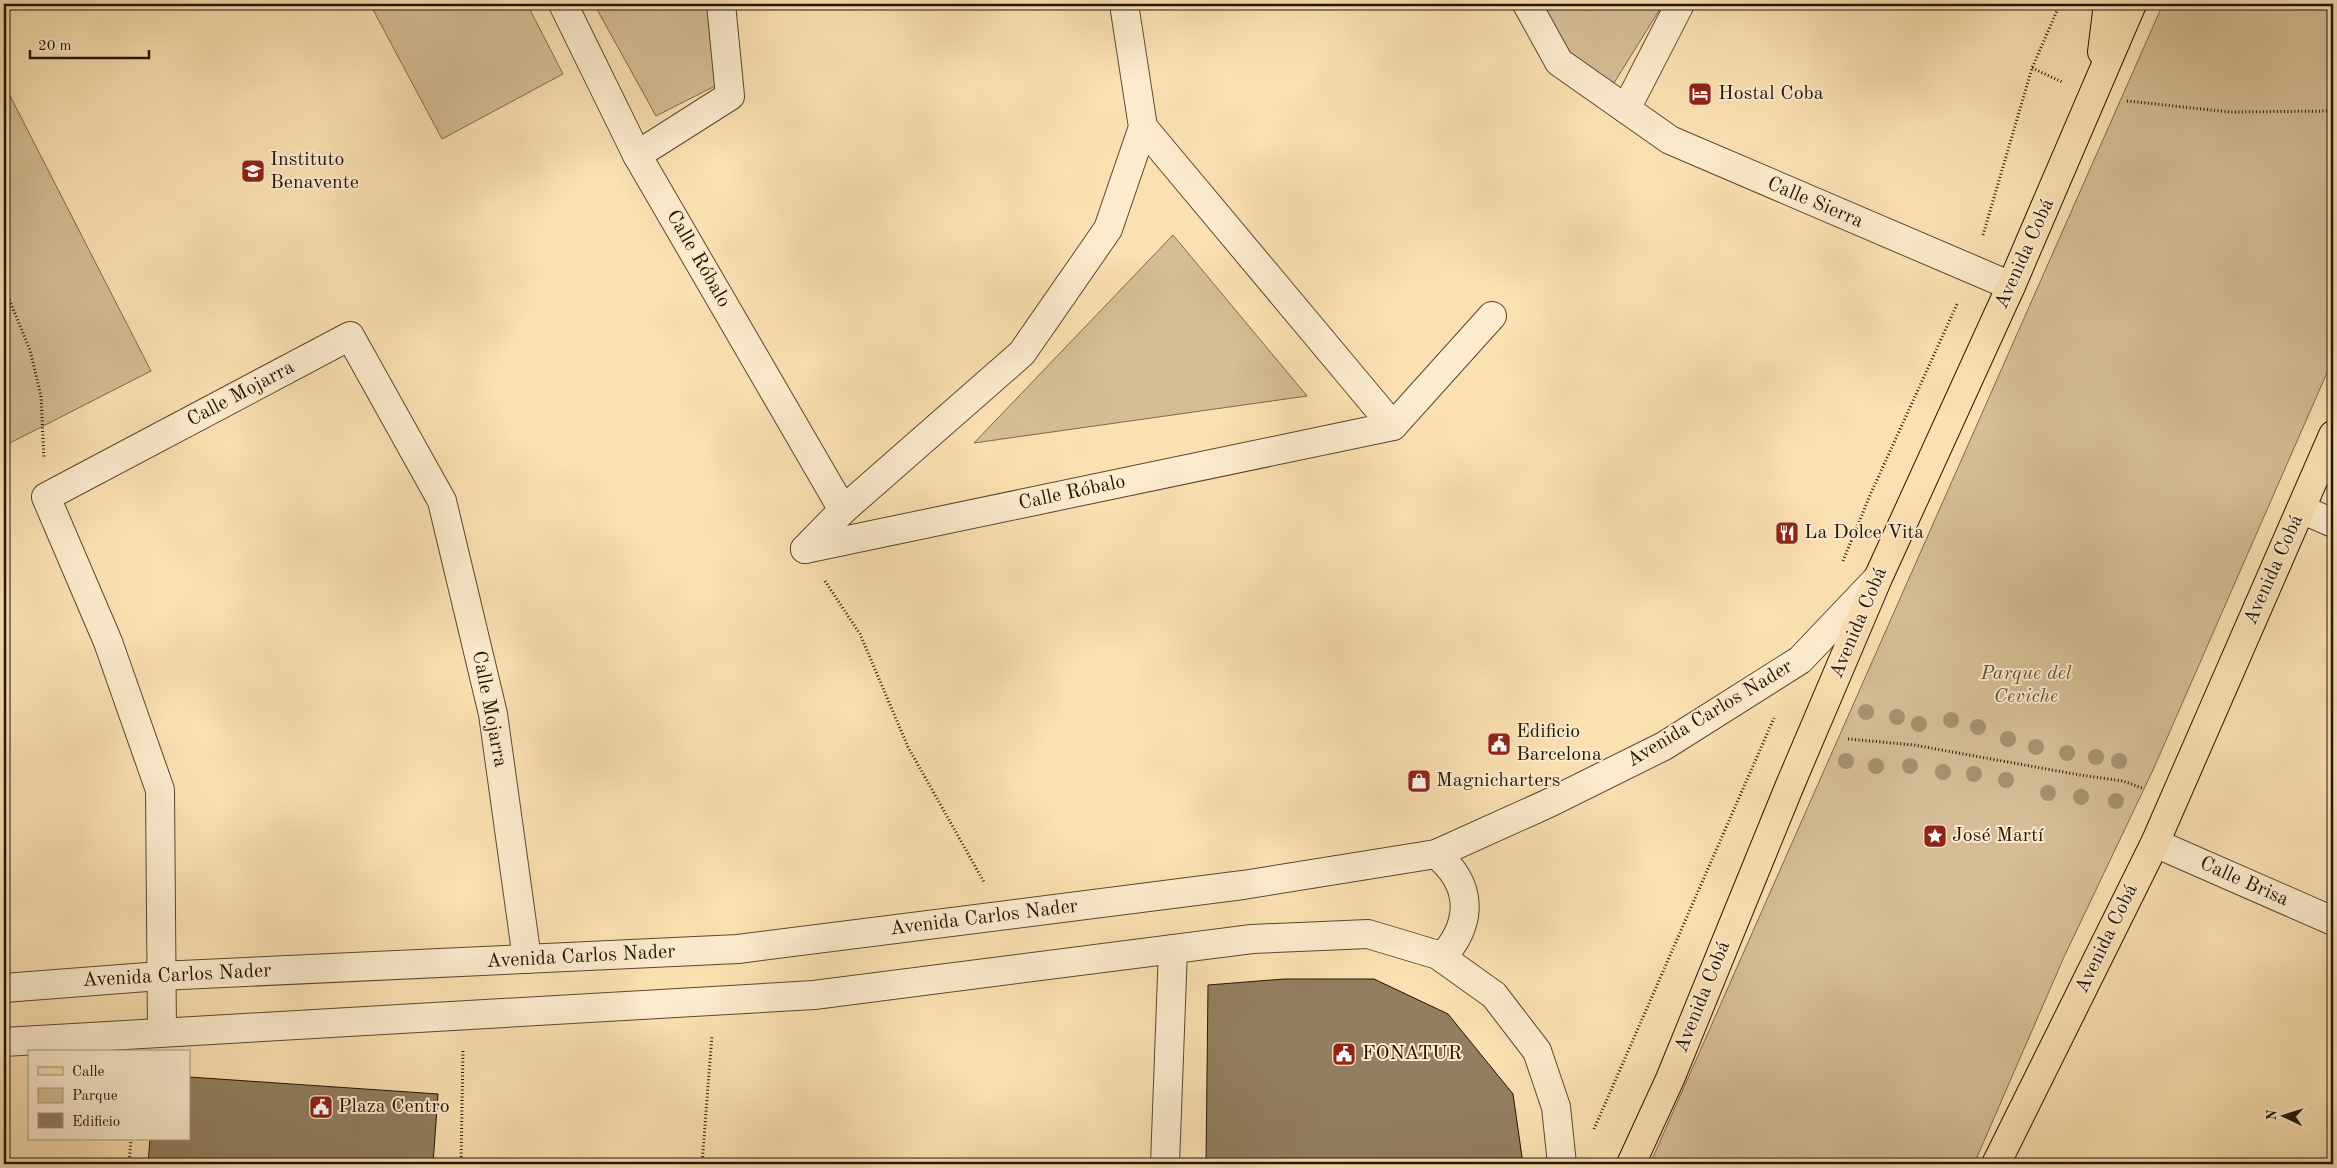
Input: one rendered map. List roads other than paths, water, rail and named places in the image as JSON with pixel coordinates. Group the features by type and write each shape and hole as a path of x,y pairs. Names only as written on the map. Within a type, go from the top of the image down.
{"main road":[{"path":"2096,88 2108,4"},
{"name":"Avenida Cobá","path":"1631,1164 1670,1079 1878,578 2011,286 2132,4"},
{"name":"Avenida Cobá","path":"1996,1164 2155,843 2333,435"}],"street":[{"name":"Calle Róbalo","path":"563,4 637,155 844,510 804,549 1394,426"},
{"path":"637,155 730,96 721,4"},
{"path":"844,510 1022,353 1108,229 1143,127 1124,4"},
{"name":"Calle Sierra","path":"1527,4 1559,62 1670,140 2011,286"},
{"path":"1626,109 1680,4"},
{"path":"1143,127 1394,426 1492,316"},
{"name":"Calle Mojarra","path":"160,976 160,790 108,642 46,497 350,336 442,501 493,714 527,959"},
{"path":"2301,509 2333,523"},
{"name":"Avenida Carlos Nader","path":"4,988 160,976 738,949 1243,885 1436,854 1549,804 1664,746 1800,660 1878,578"},
{"name":"Calle Brisa","path":"2155,843 2333,921"},
{"path":"1436,854 1449,865 1458,879 1464,896 1465,912 1462,928 1455,942 1445,954 1438,955"},
{"path":"4,1042 814,995 1252,939 1368,934 1438,955 1494,995 1537,1052 1556,1107 1562,1164"},
{"path":"1165,1164 1173,949"},
{"path":"160,976 162,1032"}],"place":[{"name":"Hostal Coba","path":"1700,94"},
{"name":"Instituto Benavente","path":"253,171"},
{"name":"La Dolce Vita","path":"1787,533"},
{"name":"Edificio Barcelona","path":"1499,744"},
{"name":"Magnicharters","path":"1419,781"},
{"name":"José Martí","path":"1935,836"},
{"name":"FONATUR","path":"1344,1054"},
{"name":"Plaza Centro","path":"321,1107"}],"park label":[{"name":"Parque del Ceviche","path":"2026,686"}]}
